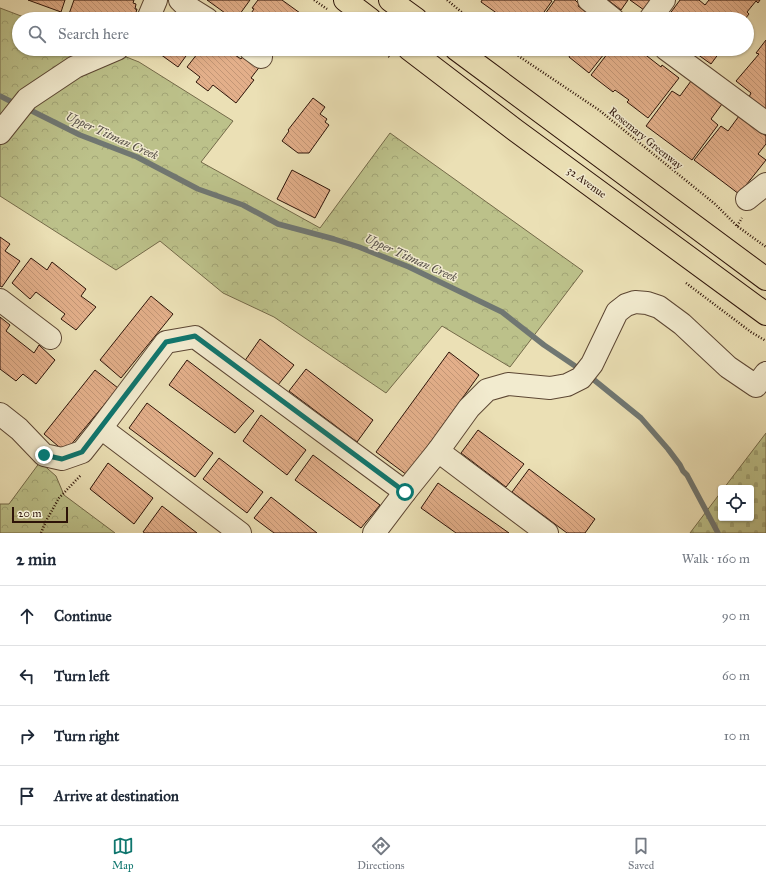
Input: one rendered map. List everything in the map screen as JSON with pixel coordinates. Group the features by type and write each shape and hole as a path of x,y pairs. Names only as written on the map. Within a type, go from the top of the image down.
{"main road":[{"path":"345,0 361,12"},
{"path":"390,0 406,12"},
{"name":"32 Avenue","path":"418,56 515,130 766,314"},
{"path":"465,56 766,279"}],"lane":[{"path":"151,12 156,0"},
{"path":"180,0 196,12"},
{"path":"589,0 604,12"},
{"path":"655,12 664,0"},
{"path":"6,126 27,99 75,67 101,56"},
{"path":"675,56 766,123"},
{"path":"747,199 766,184"},
{"path":"0,300 50,338"},
{"path":"374,533 438,451 469,408 487,390 508,384 550,388 567,385 586,371 617,312 626,305 635,302 647,303 659,307 682,324 728,367 756,386 766,373"},
{"path":"0,414 19,429 44,455 62,459 82,452 166,342 195,336 405,492"},
{"path":"101,428 240,533"},
{"path":"438,451 547,533"}],"path":[{"path":"447,0 462,12"},
{"name":"Rosemary Greenway","path":"518,56 599,110 715,204 737,226 766,247"},
{"path":"758,336 766,341"},
{"path":"41,533 59,498 86,470 70,456"}],"green space":[{"path":"0,8 12,13 12,56 124,56 139,62 233,121 201,162 320,228 390,133 583,271 510,367 442,326 386,393 274,317 223,293 160,241 116,270 0,196"},
{"path":"766,433 766,533 690,533 718,496 718,521 754,521 754,485 726,485"},
{"path":"40,462 56,476 64,495 115,533 0,533 0,504 9,504"}],"building":[{"path":"28,0 65,0 61,12"},
{"path":"74,0 134,0 133,3 136,4 135,9 137,9 136,12 70,12"},
{"path":"207,0 250,0 241,12 224,12"},
{"path":"258,0 282,0 299,12 252,12 254,9 252,8"},
{"path":"482,0 552,1 544,12 495,12 481,2"},
{"path":"555,0 575,0 579,4 578,6 586,12 546,12"},
{"path":"608,0 628,0 621,10"},
{"path":"630,0 652,0 644,10"},
{"path":"680,0 699,0 705,5 709,0 760,0 758,3 756,1 747,12 671,12"},
{"path":"766,40 766,111 749,97 751,93 736,81 759,54 756,53"},
{"path":"163,56 186,56 178,67"},
{"path":"196,56 236,56 241,59 243,56 249,56 261,65 251,78 254,80 236,103 213,85 208,91 196,82 200,77 187,67"},
{"path":"570,56 602,56 589,73"},
{"path":"606,56 647,56 679,78 648,118 627,102 629,100 615,90 613,92 591,75"},
{"path":"700,56 717,56 711,64"},
{"path":"691,81 722,104 711,119 718,125 692,160 646,126 672,91 680,96"},
{"path":"313,98 325,107 320,114 327,119 325,122 329,125 309,153 298,153 282,141 289,131 288,130"},
{"path":"739,116 766,136 766,144 758,154 766,160 739,194 694,160 721,126 728,131"},
{"path":"292,170 330,190 315,218 277,199"},
{"path":"0,237 10,244 5,251 20,261 2,287 0,286"},
{"path":"31,258 47,270 52,262 86,289 81,296 96,307 76,330 61,319 65,314 36,292 30,299 12,283"},
{"path":"151,296 173,314 121,378 100,360"},
{"path":"0,317 10,325 6,331 34,353 39,345 55,360 36,384 23,374 16,381 0,369"},
{"path":"260,339 294,365 278,385 244,362"},
{"path":"449,352 479,375 407,475 376,452"},
{"path":"187,360 254,411 235,433 169,385"},
{"path":"306,369 373,420 357,442 289,391"},
{"path":"95,370 118,388 65,452 44,434"},
{"path":"147,403 213,453 195,477 129,428"},
{"path":"261,415 306,450 287,475 243,441"},
{"path":"478,430 524,464 506,487 461,453"},
{"path":"313,455 380,505 361,528 295,480"},
{"path":"219,458 263,492 247,513 203,479"},
{"path":"108,463 153,498 134,524 90,489"},
{"path":"529,469 595,519 585,533 567,533 512,492"},
{"path":"438,483 509,533 456,533 421,508"},
{"path":"271,497 317,533 274,533 254,518"},
{"path":"162,506 197,533 143,532"}],"waterway":[{"name":"Upper Titman Creek","path":"0,96 18,105"},
{"name":"Upper Titman Creek","path":"26,108 80,135 137,157 198,189 243,205 278,224 359,247 409,267 502,312 544,345 581,370"},
{"name":"Upper Titman Creek","path":"588,375 641,418 668,449 687,475 718,533"}],"route":[{"path":"44,455 62,459 82,452 166,342 195,336 405,492"}]}
